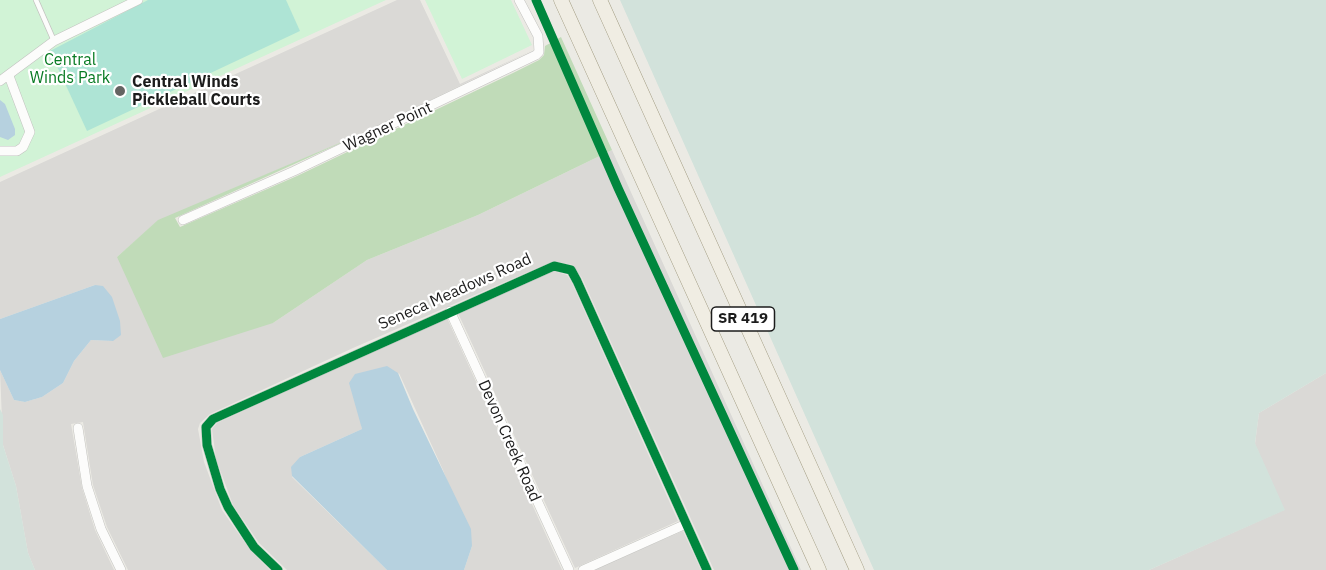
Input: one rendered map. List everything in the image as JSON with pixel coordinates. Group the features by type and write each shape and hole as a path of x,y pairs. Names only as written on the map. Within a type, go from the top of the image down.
{"main road":[{"name":"SR 419","path":"561,0 819,570"},
{"name":"SR 419","path":"600,0 857,570"}],"street":[{"path":"0,81 54,41 138,0"},
{"name":"Wagner Point","path":"183,220 294,171 536,55 539,52 538,36 519,0"},
{"path":"0,151 17,151 23,147 30,132 9,76"},
{"name":"Seneca Meadows Road","path":"279,570 255,546 228,507 210,460 206,427 213,419 554,266 571,270 707,570"},
{"name":"Devon Creek Road","path":"450,311 570,570"},
{"path":"78,428 87,486 101,529 121,570"},
{"path":"583,570 686,524"}],"lane":[{"path":"36,0 54,41"}],"shaded area":[{"path":"397,0 420,0 460,84 533,50 363,133 158,221 117,257 273,323 367,260 478,215 612,150 801,570 714,570 582,278 573,265 553,261 353,348 210,414 200,423 198,429 204,462 222,510 250,550 270,570 128,570 107,527 93,485 83,422 71,424 82,488 95,530 114,570 35,570 28,553 16,486 3,445 0,370 14,400 25,402 42,397 63,383 74,361 91,340 113,341 95,285 0,319 0,182"},
{"path":"620,0 1326,0 1326,373 1259,413 1255,443 1285,510 1149,570 874,570"},
{"path":"554,271 567,275 572,283 678,521 575,568 458,313"},
{"path":"447,318 562,570 464,570 472,546 443,470 399,373 360,419 362,429 300,457 292,477 387,570 287,570 259,543 233,505 216,459 212,429 217,423"},
{"path":"1326,373 1326,570 1149,570 1284,510 1255,444 1259,413"},
{"path":"0,409 3,415 3,445 16,486 28,553 35,570 0,570"},
{"path":"683,531 701,570 594,570 602,566"}],"green space":[{"name":"Central Winds Park","path":"0,0 386,0 0,177"},
{"name":"Central Winds Pickleball Courts","path":"148,0 286,0 300,31 87,131 50,51"},
{"path":"425,0 511,0 532,45 462,79"},
{"path":"561,37 612,150 478,215 367,260 273,323 163,358 117,257 158,220 363,133 175,218 180,227 297,176 539,60 544,55 545,46"}],"water":[{"path":"0,100 5,104 15,129 15,135 8,140 0,137"},
{"path":"95,285 103,286 112,297 120,321 121,335 113,341 91,340 74,361 63,383 42,397 25,402 14,400 0,370 0,319"},
{"path":"387,366 398,373 471,529 472,546 464,570 387,570 292,476 291,467 300,457 362,429 349,383 355,374"}],"cycle path":[{"path":"536,0 618,188 794,570"},
{"path":"278,570 254,547 228,507 220,489 207,445 206,427 213,419 554,266 571,270 577,281 707,570"}],"place":[{"name":"Central Winds Pickleball Courts","path":"120,91"}]}
